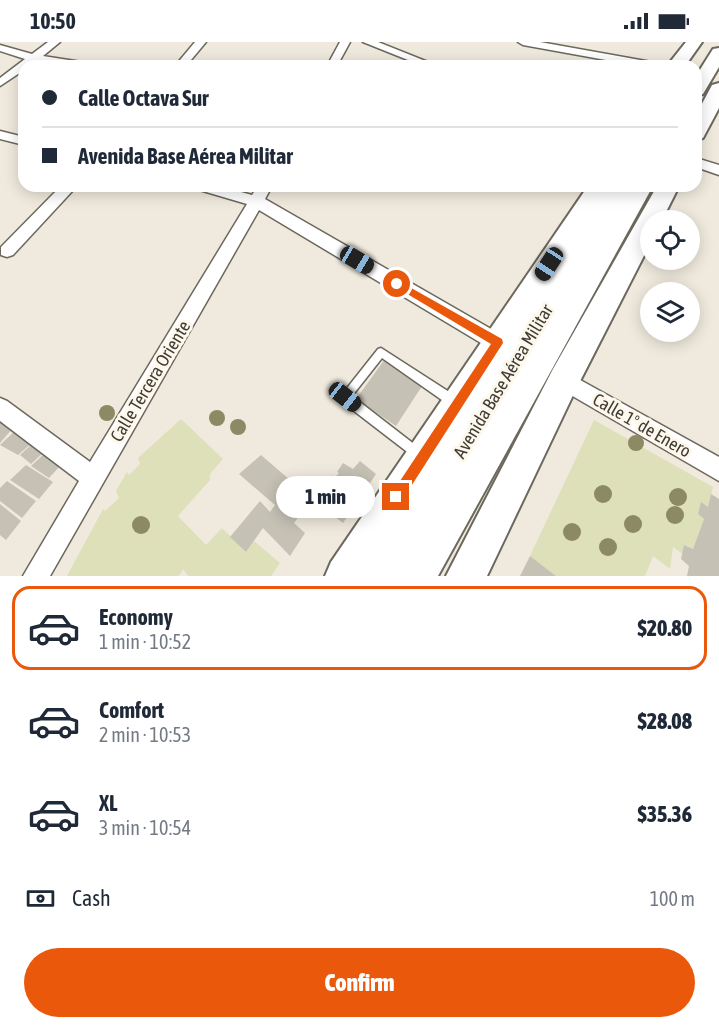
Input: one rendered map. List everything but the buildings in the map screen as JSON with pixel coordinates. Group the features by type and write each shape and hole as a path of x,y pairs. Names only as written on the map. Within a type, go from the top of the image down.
{"main road":[{"path":"680,60 694,42"},
{"path":"695,60 705,42"},
{"path":"702,80 719,52"},
{"path":"702,122 719,89"},
{"name":"Avenida Base Aérea Militar","path":"345,576 596,192"},
{"name":"Avenida Base Aérea Militar","path":"384,576 617,192"},
{"name":"Avenida Base Aérea Militar","path":"416,576 639,192"},
{"path":"466,576 564,380 665,192"}],"street":[{"path":"31,60 56,42"},
{"path":"185,60 201,42"},
{"path":"335,60 345,42"},
{"path":"368,42 417,60"},
{"path":"522,42 626,60"},
{"path":"0,48 48,60"},
{"path":"0,83 18,70"},
{"path":"0,135 18,140"},
{"path":"702,164 719,170"},
{"path":"7,251 64,192"},
{"path":"261,193 498,343"},
{"name":"Calle Tercera Oriente","path":"36,576 261,193"},
{"name":"Calle 1° de Enero","path":"564,380 719,470"},
{"path":"0,408 93,478"}],"lane":[{"path":"422,458 345,397 381,352 458,404"}],"green space":[{"path":"181,419 223,459 210,474 210,480 178,516 206,545 222,528 246,552 254,541 280,563 271,576 188,576 183,569 179,576 67,576 103,509 105,511 119,498 116,491 127,472 129,475 140,464 138,458"},
{"path":"594,420 713,487 708,507 701,503 698,514 704,519 693,549 685,545 683,554 673,547 670,569 653,556 645,576 556,576 530,556"}],"route":[{"path":"396,497 498,343 397,284"}]}
